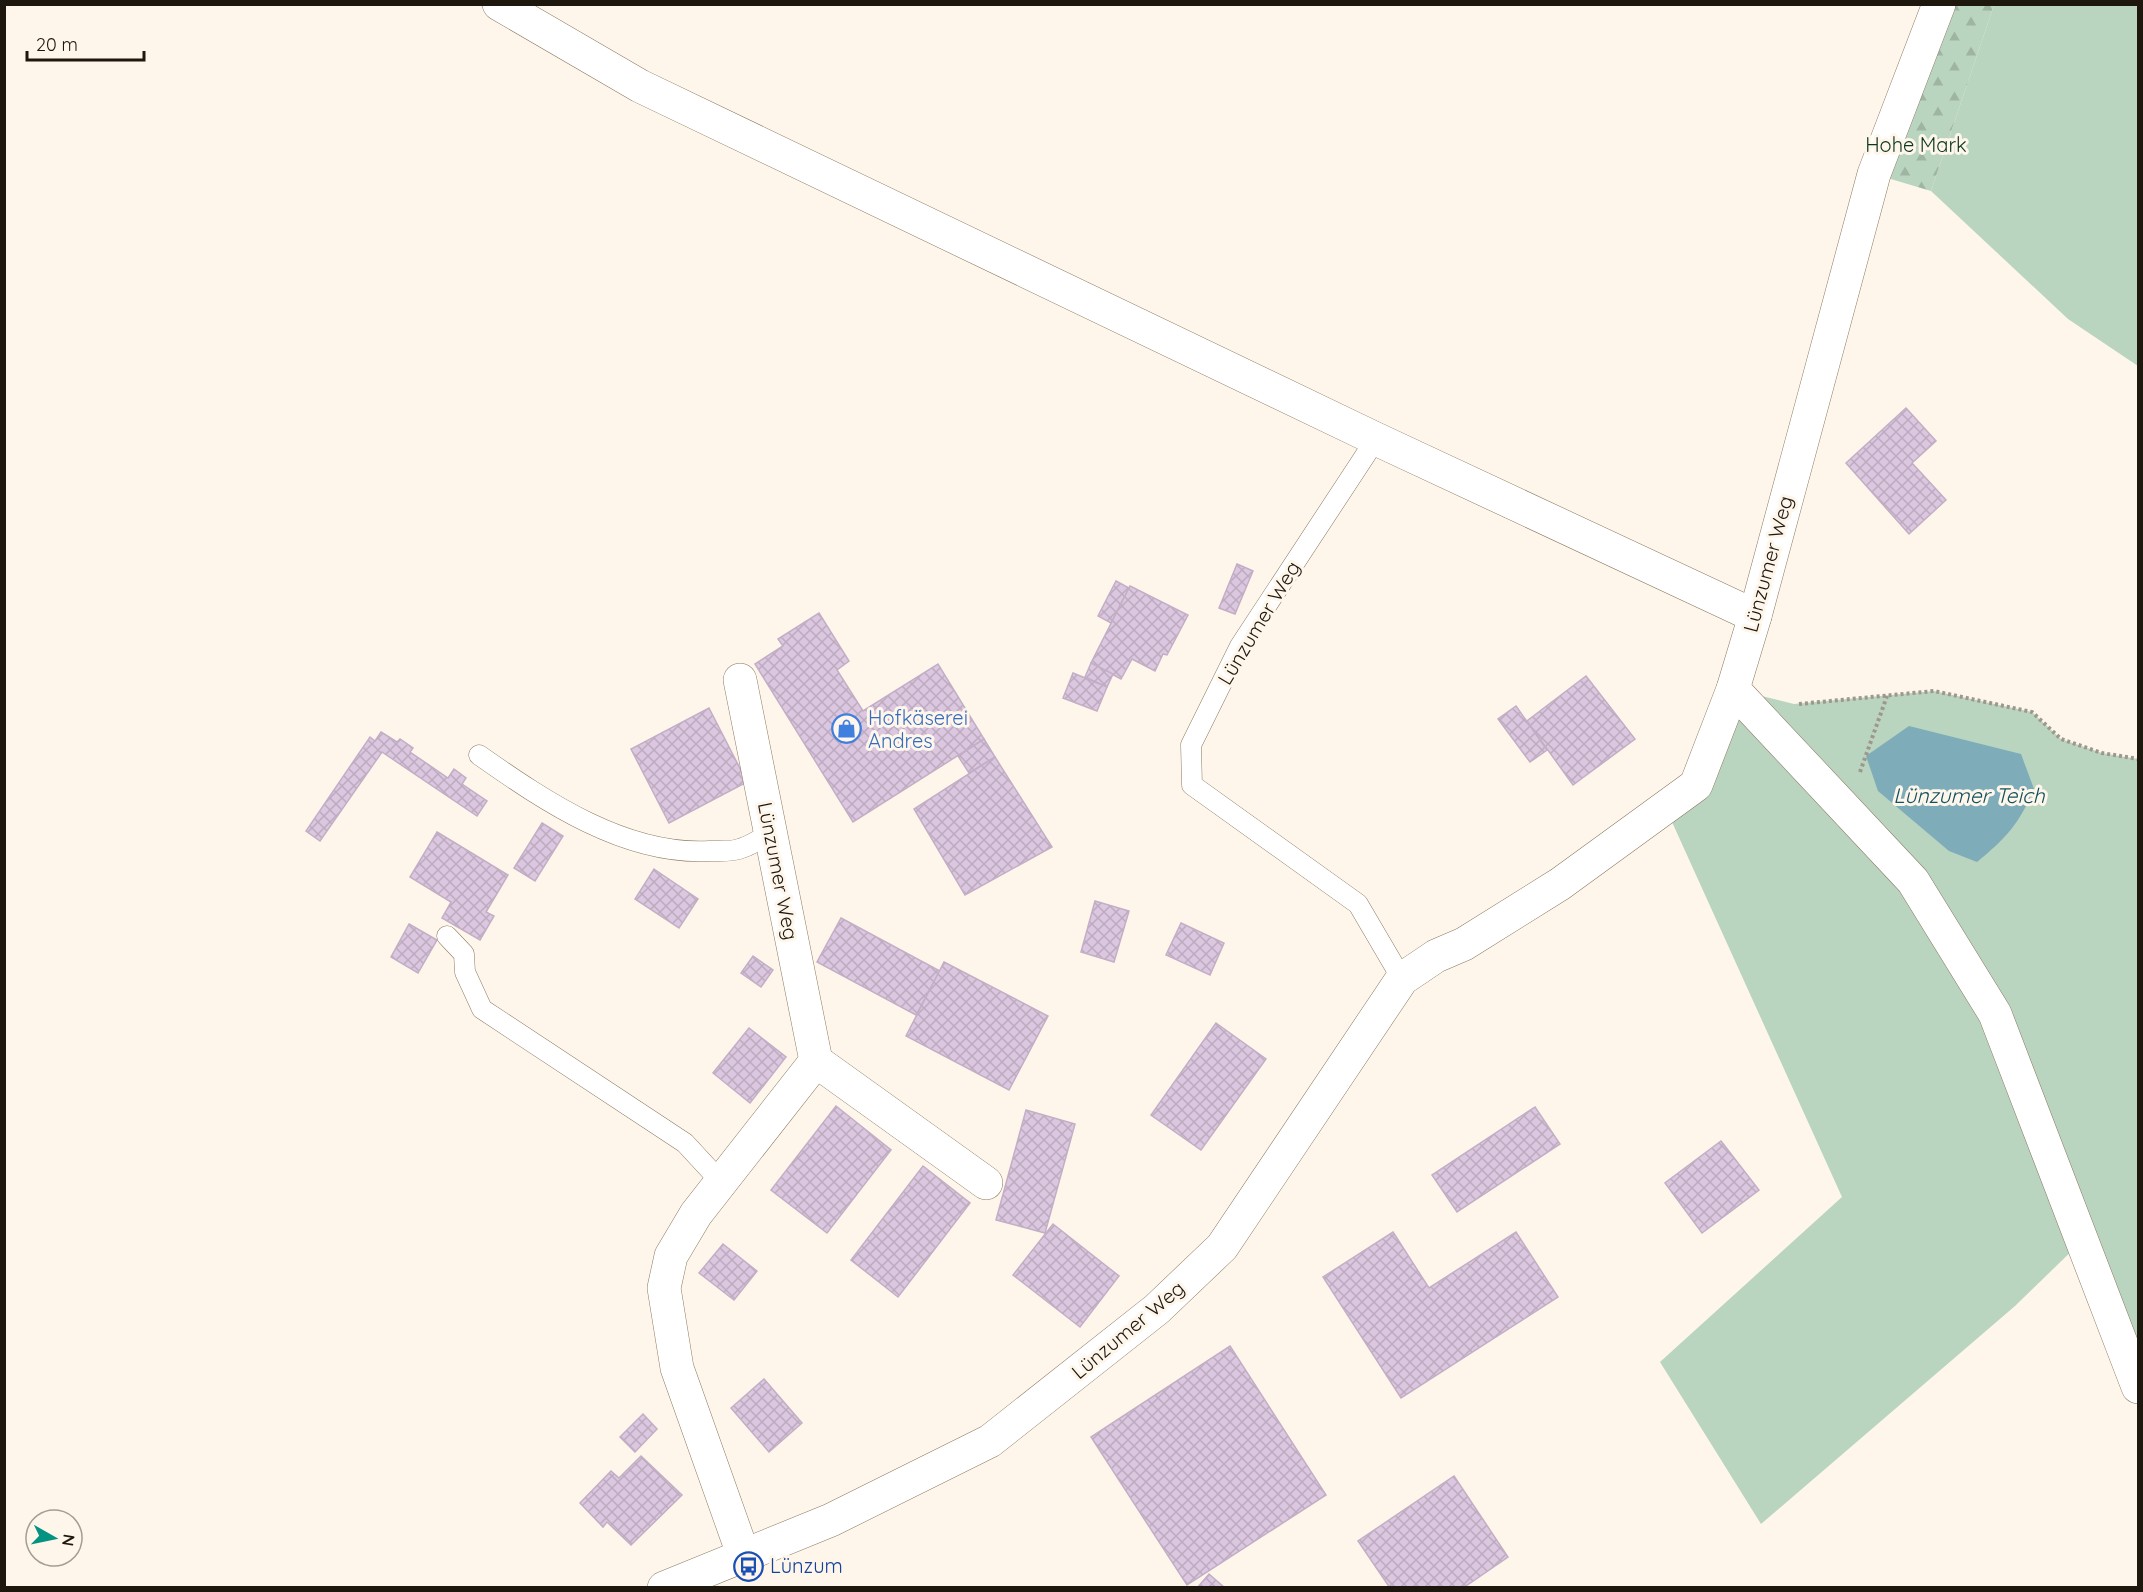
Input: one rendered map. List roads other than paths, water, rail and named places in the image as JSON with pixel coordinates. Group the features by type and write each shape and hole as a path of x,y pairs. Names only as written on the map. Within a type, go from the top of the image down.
{"street":[{"path":"499,4 640,86 1376,439 1755,616"},
{"name":"Lünzumer Weg","path":"664,1587 831,1520 990,1441 1157,1309 1222,1247 1402,979 1436,956 1464,944 1560,884 1696,785 1732,689 1755,616 1874,174 1939,4"},
{"name":"Lünzumer Weg","path":"740,680 816,1061"},
{"path":"1732,689 1913,881 1995,1014 2139,1387"},
{"path":"743,1554 677,1368 664,1288 671,1256 696,1214 816,1061 986,1183"}],"lane":[{"name":"Lünzumer Weg","path":"1376,439 1240,646 1191,745 1192,785 1358,904 1402,979"},
{"path":"479,755 538,796 591,824 654,847 687,852 740,849 770,834"},
{"path":"447,936 464,954 465,972 482,1009 685,1143 721,1182"}],"water":[{"name":"Lünzumer Teich","path":"1909,726 2021,754 2034,789 2011,830 1977,862 1949,851 1878,791 1866,756"}],"place":[{"name":"Hofkäserei Andres","path":"847,729"},
{"name":"Lünzum","path":"749,1566"}],"park label":[{"name":"Hohe Mark","path":"1916,145"}]}
